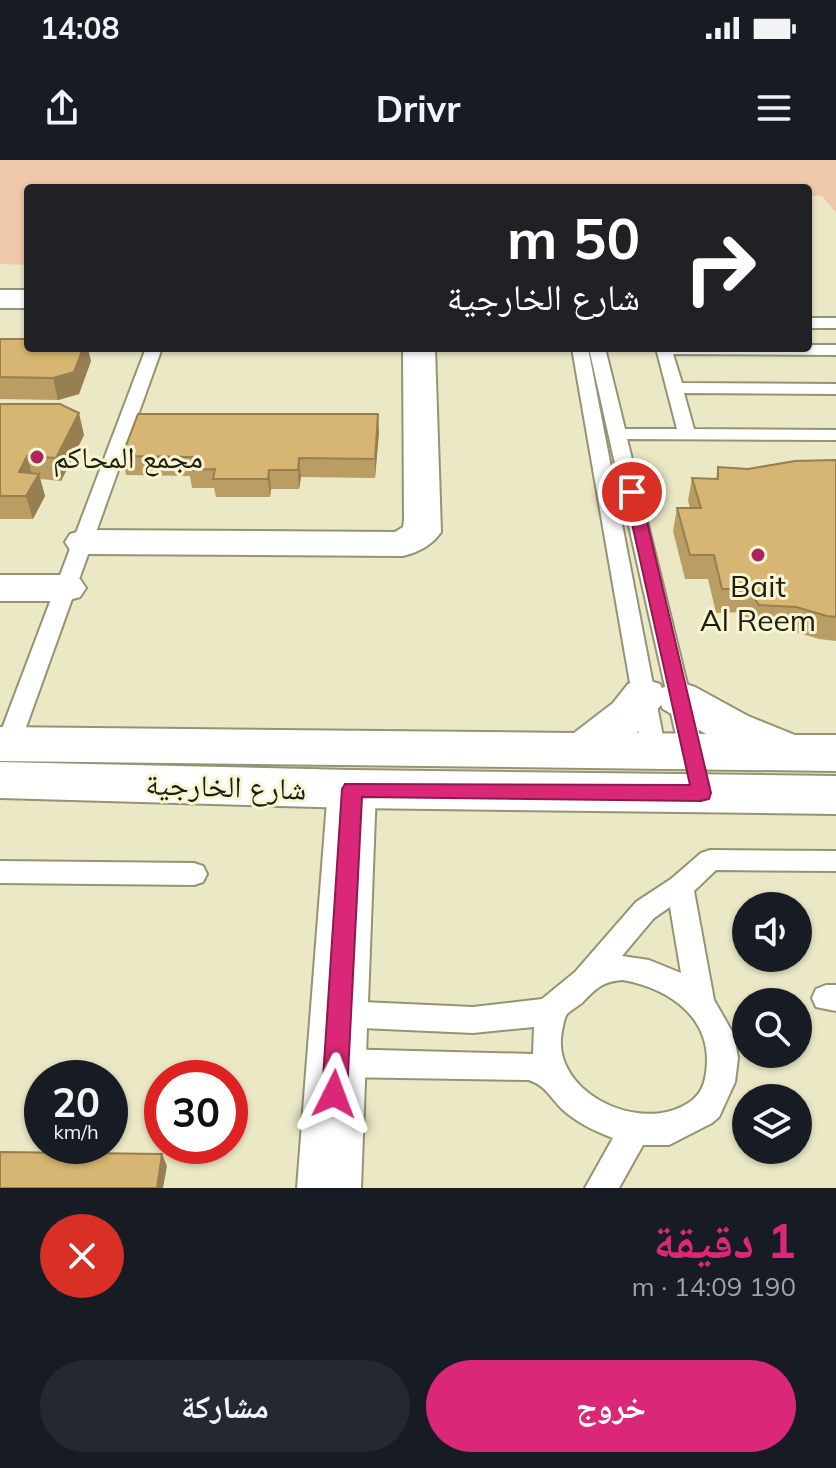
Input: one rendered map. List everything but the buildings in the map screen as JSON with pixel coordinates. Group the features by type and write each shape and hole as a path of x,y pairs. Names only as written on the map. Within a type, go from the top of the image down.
{"main road":[{"path":"0,299 24,299"},
{"path":"84,542 403,544 413,540 422,532 423,520 419,352"},
{"path":"0,588 66,588"},
{"path":"581,752 629,715 662,696 732,728 819,753"},
{"path":"228,747 321,766 340,776 352,789 329,1188"},
{"name":"شارع الخارجية","path":"3,756 228,747 581,752 677,773 836,795"},
{"path":"352,789 391,770 482,751"},
{"name":"شارع الخارجية","path":"3,756 352,789 677,773 819,753"}],"lane":[{"path":"812,323 836,323"},
{"path":"812,350 836,350"},
{"path":"3,756 153,352"},
{"path":"581,352 662,696 677,773"},
{"path":"598,352 619,434 677,773"},
{"path":"666,352 687,434"},
{"path":"675,388 836,389"},
{"path":"619,434 836,435"},
{"path":"338,1038 521,1017 554,1008 587,976 645,910 680,887 710,860 836,861"},
{"path":"0,872 194,874"},
{"path":"554,1008 546,1043 556,1076 580,1108 634,1131 669,1130 706,1110 723,1078 721,1033 700,1000 680,887"},
{"path":"587,976 620,968 660,974 700,1000"},
{"path":"338,1038 529,1066 556,1076"},
{"path":"605,1182 634,1131"}],"shaded area":[{"path":"0,160 836,160 836,213 822,196 812,196 812,184 24,184 24,265 0,264"}],"place":[{"name":"مجمع المحاكم","path":"37,457"},
{"name":"Bait Al Reem","path":"758,555"}],"route":[{"path":"334,1094 352,789 701,793 632,492"}]}
